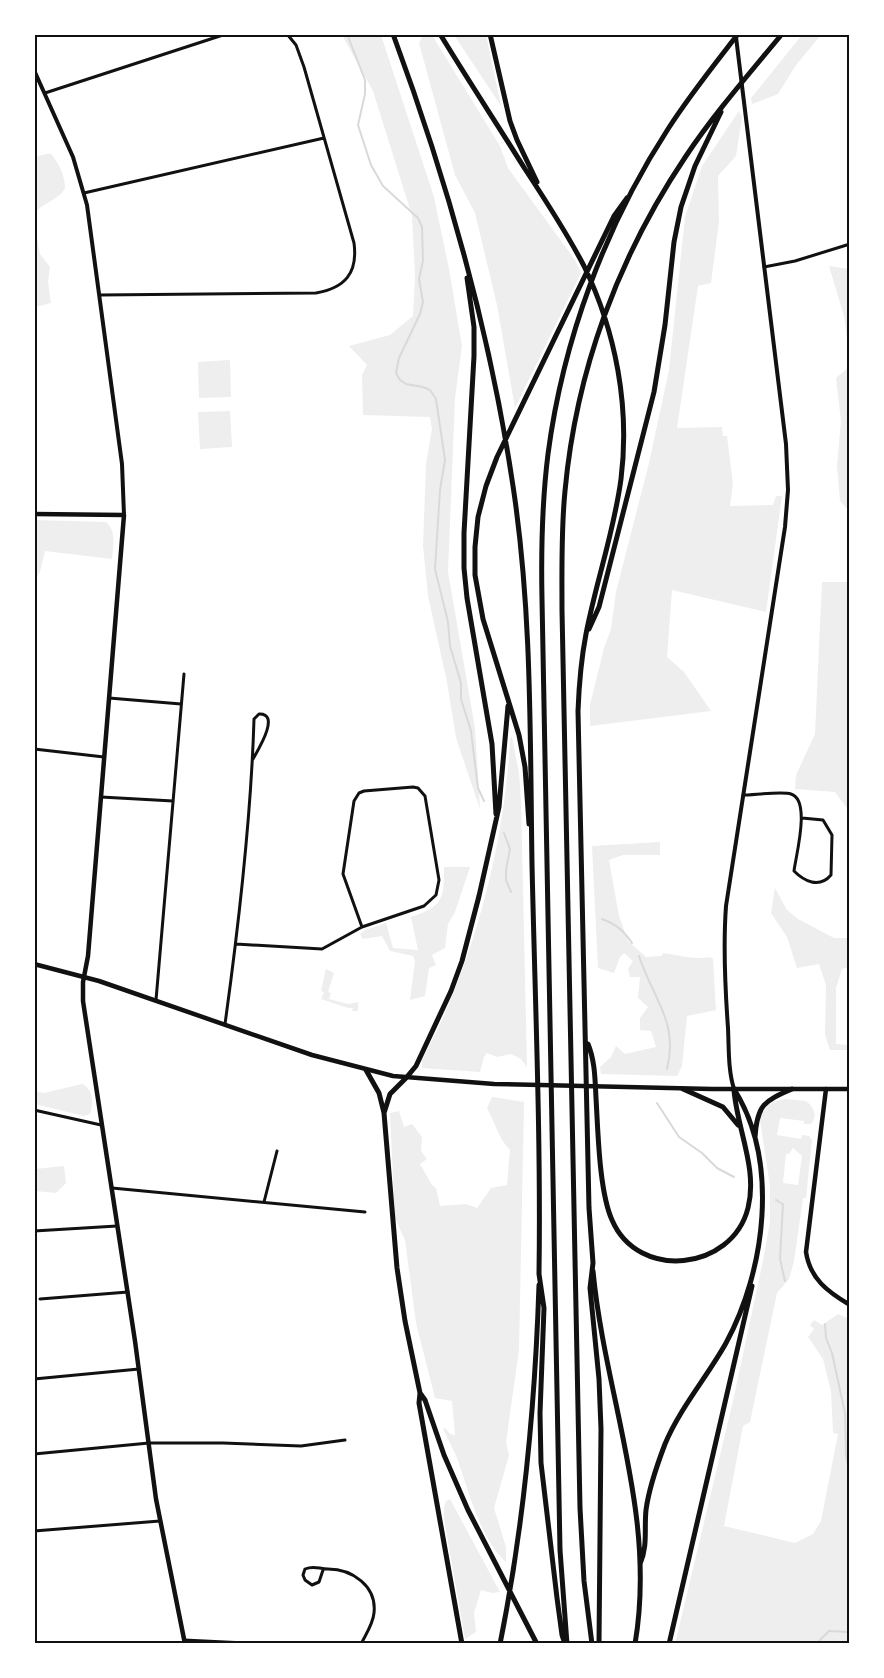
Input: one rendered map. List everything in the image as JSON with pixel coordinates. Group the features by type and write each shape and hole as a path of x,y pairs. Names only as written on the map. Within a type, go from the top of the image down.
{"highway":[{"path":"393,34 428,135 467,270 503,429 521,548 530,657 539,1274 529,1456 518,1541 500,1644"},
{"path":"440,34 577,254 597,296 612,345 622,403 622,468 614,518 586,634 578,711 589,1208 604,1350 636,1505 640,1564 639,1606 634,1644"},
{"path":"490,34 512,128 540,192"},
{"path":"566,1644 560,1539 542,526 550,444 558,396 570,350 597,267 631,194 672,123 737,34"},
{"path":"592,1644 584,1581 579,1497 562,610 564,493 582,388 596,339 614,287 642,228 690,150 782,34"},
{"path":"586,634 598,607 649,415 661,357 674,242 681,207 694,166 715,127 722,107"},
{"path":"532,832 528,816 522,753 513,715 480,607 475,575 477,525 492,469 614,216 631,194"},
{"path":"467,270 467,288 474,327 474,356 464,568 467,598 491,733 496,814"},
{"path":"384,1113 390,1094 416,1066 458,975 479,896 502,786 508,704"},
{"path":"586,1039 593,1061 600,1153 608,1208 614,1226 621,1236 643,1254 665,1261 693,1260 714,1252 735,1234 746,1216 750,1194 749,1166 735,1106 734,1089"},
{"path":"366,1070 379,1093 384,1113 397,1268 462,1644"},
{"path":"683,1089 723,1107 742,1132"},
{"path":"669,1644 750,1295 759,1246 762,1215 761,1178 756,1145 743,1104 734,1089"},
{"path":"756,1145 757,1120 761,1107 792,1089"},
{"path":"593,1263 590,1288 600,1392 601,1429 599,1644"},
{"path":"539,1274 544,1308 540,1413 541,1464 561,1635 566,1644"},
{"path":"640,1564 645,1548 648,1495 666,1442 680,1415 727,1340 752,1280"},
{"path":"420,1393 425,1400 459,1491 537,1644"}],"main road":[{"path":"34,514 124,515 88,956 82,993 128,1292 160,1521 185,1642"},
{"path":"34,964 84,976 312,1054 366,1070 406,1078 517,1085 683,1089 849,1089"},
{"path":"826,1089 806,1252 811,1269 820,1284 849,1305"}],"street":[{"path":"45,93 226,34"},
{"path":"100,295 316,293 334,289 348,276 355,260 355,252 300,54 287,34"},
{"path":"734,1089 728,1042 724,933 729,884 784,538 788,490 786,444 737,34"},
{"path":"34,70 73,158 84,193 122,456 124,515"},
{"path":"84,193 324,138"},
{"path":"764,267 795,261 849,244"},
{"path":"156,1000 184,674"},
{"path":"109,698 182,704"},
{"path":"225,1024 236,944 253,759 254,719 258,714 263,713 268,718 267,728 253,759"},
{"path":"34,749 104,757"},
{"path":"236,944 322,949 362,927 424,906 436,895 439,880 425,796 418,788 364,791 355,797 343,874 362,927"},
{"path":"743,795 790,794 797,798 802,818 794,871 804,881 814,883 827,880 831,875 832,835 823,820 802,818"},
{"path":"101,797 173,801"},
{"path":"34,1110 101,1125"},
{"path":"264,1202 277,1152"},
{"path":"111,1187 365,1212"},
{"path":"34,1231 117,1226"},
{"path":"40,1299 128,1292"},
{"path":"34,1379 139,1369"},
{"path":"34,1454 149,1443 301,1446 345,1440"},
{"path":"34,1531 160,1521"},
{"path":"324,1570 319,1582 312,1585 304,1580 303,1571 307,1567 331,1569 354,1575 369,1589 374,1615 361,1644"},
{"path":"185,1642 264,1644"}],"shaded area":[{"path":"342,35 381,35 434,197 449,269 462,346 455,398 448,572 475,728 480,809 456,738 447,682 428,596 423,546 426,464 432,429 430,417 363,415 362,375 367,365 349,346 390,335 413,316 415,276 412,216 373,91"},
{"path":"423,35 432,35 500,146 508,168 575,260 581,273 515,408 497,305 475,213 455,175 419,43"},
{"path":"454,35 486,35 501,106"},
{"path":"802,35 821,35 796,65 778,94 752,104 751,98"},
{"path":"739,111 742,117 736,156 718,176 719,222 711,283 698,286 677,428 722,427 723,436 727,436 733,484 730,506 773,505 776,496 782,496 766,612 672,590 667,657 684,672 711,711 590,726 590,705 611,629 616,592 649,463 669,370 685,217 702,166"},
{"path":"51,154 59,166 65,188 62,193 41,207 35,215 35,157"},
{"path":"34,220 40,254 50,267 48,282 51,303 35,307"},
{"path":"829,266 849,269 849,353 844,316"},
{"path":"230,360 231,397 199,398 198,362"},
{"path":"849,367 849,511 840,501 837,466 841,421 836,378"},
{"path":"230,411 232,447 200,449 198,412"},
{"path":"35,520 106,522 113,535 112,559 45,551 40,572 35,579"},
{"path":"822,582 849,582 849,811 835,792 795,789 796,775 815,734"},
{"path":"512,737 519,773 521,801 527,1067 521,1059 511,1054 497,1057 487,1053 480,1072 422,1068 422,1060 457,985 483,904 501,820 510,738"},
{"path":"660,842 660,855 623,855 609,860 619,916 628,941 646,957 662,956 663,953 713,959 716,1010 687,1016 682,1066 677,1076 601,1074 600,1067 611,1057 616,1046 625,1054 656,1047 651,1031 640,1030 640,1018 648,1007 638,998 640,977 630,977 628,969 633,961 624,953 614,973 598,968 592,846"},
{"path":"444,867 470,867 455,912 448,924 445,948 432,955 436,965 429,968 425,996 410,1000 415,961 413,956 390,951 382,936 363,939 360,934 386,923 393,948 418,950 411,917 430,909 440,900"},
{"path":"775,888 787,910 798,919 834,938 849,938 849,967 842,969 836,988 836,1044 849,1045 849,1050 830,1050 825,1035 826,985 819,964 797,968 787,937 771,913"},
{"path":"326,969 334,973 328,992 331,993 329,999 348,1004 358,1002 358,1011 352,1011 353,1008 321,999 324,992 321,991"},
{"path":"82,1084 86,1086 92,1097 90,1114 84,1116 35,1104 35,1091 44,1093"},
{"path":"492,1097 524,1102 519,1350 506,1442 509,1455 494,1508 506,1547 506,1562 497,1553 482,1528 457,1458 443,1428 455,1435 452,1401 435,1398 416,1323 405,1240 395,1218 390,1113 399,1111 404,1127 412,1124 422,1137 421,1151 427,1159 420,1164 436,1188 440,1206 466,1204 477,1208 491,1188 507,1185 510,1150 487,1108"},
{"path":"781,1100 806,1101 814,1112 811,1124 780,1118 777,1135 801,1139 802,1135 809,1136 812,1140 806,1198 803,1198 794,1261 789,1279 777,1293 750,1422 743,1426 724,1526 795,1543 813,1534 821,1521 838,1434 833,1433 831,1391 823,1359 808,1337 814,1329 810,1325 814,1320 822,1325 838,1314 849,1319 847,1335 850,1352 849,1643 675,1644 733,1401 770,1221 770,1186 760,1120 766,1107","holes":["793,1148 802,1156 798,1185 783,1183 786,1154 789,1154"]},
{"path":"64,1166 66,1183 56,1193 35,1191 35,1169"},
{"path":"450,1499 500,1592 492,1593 481,1590 474,1613 476,1632 465,1639 444,1519 444,1507 446,1501"}],"waterway":[{"path":"347,34 365,80 365,94 358,125 371,165 383,186 418,218 422,227 423,261 419,279 423,302 420,314 399,358 396,373 406,384 430,390 436,399 445,460 440,490 435,569 448,622 450,646 461,683 461,699 471,731 478,788 484,801"},
{"path":"504,833 510,849 506,880 511,892"},
{"path":"602,919 619,928 632,943"},
{"path":"639,956 667,1024 670,1038 667,1069"},
{"path":"657,1103 679,1137 702,1153 717,1168 734,1177"},
{"path":"776,1200 783,1204 780,1259 785,1281"},
{"path":"825,1324 826,1338 832,1353 845,1413 846,1455 850,1473"},
{"path":"816,1644 829,1631 850,1632"}]}
